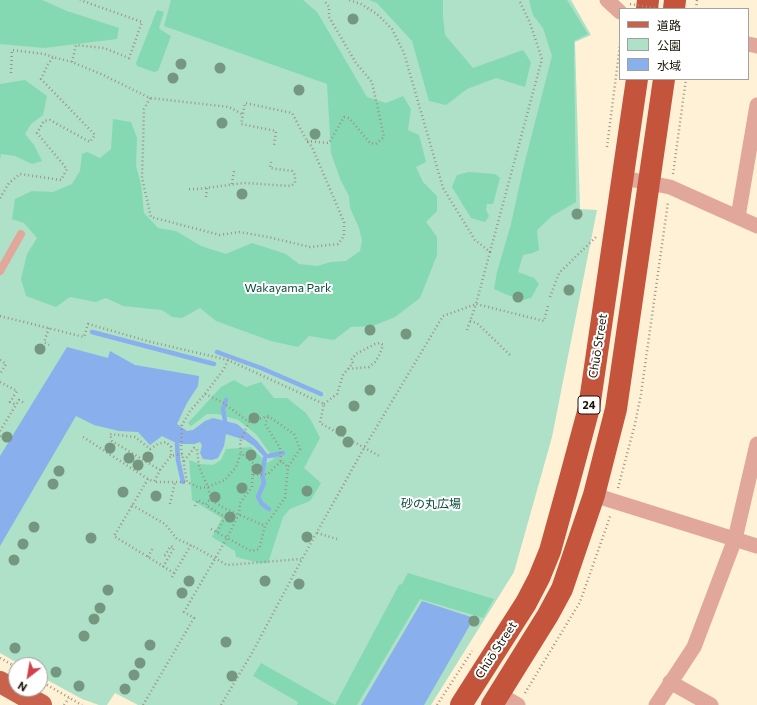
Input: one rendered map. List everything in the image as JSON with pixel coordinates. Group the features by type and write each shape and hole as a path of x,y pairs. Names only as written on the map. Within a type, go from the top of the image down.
{"highway":[{"name":"Chūō Street","path":"461,705 526,603 539,578 550,551 589,408 637,80"},
{"name":"24","path":"496,699 548,615 562,589 594,495 616,409 664,80"}],"main road":[{"path":"0,682 41,705"}],"street":[{"path":"607,0 636,6"},
{"path":"738,217 757,105"},
{"path":"623,178 670,187 757,226"},
{"path":"656,705 694,647 735,540 757,444"},
{"path":"594,495 757,546"},
{"path":"670,682 711,705"},
{"path":"496,699 518,705"}],"lane":[{"path":"0,270 21,234"}],"path":[{"path":"72,62 76,45 104,48 129,58 142,22 80,0"},
{"path":"307,140 329,143 344,117 349,118 370,143 376,144 384,137 372,82 356,63 329,17 329,7 324,0"},
{"path":"349,0 361,4 377,14 392,28 404,53 443,188 475,240 490,252"},
{"path":"467,330 476,304 542,59 530,23 519,0"},
{"path":"636,6 653,8"},
{"path":"11,73 12,50 44,54 72,62 101,74 150,98 229,107 242,114"},
{"path":"0,198 9,182 20,174 61,180 67,170 37,133 44,121 50,120 90,142 95,135 41,79 53,57"},
{"path":"607,151 619,63"},
{"path":"674,169 686,80"},
{"path":"150,98 144,109 142,178 151,217 220,235 239,232 310,247 338,244 344,236 344,222 312,147 292,113 244,103 241,124 276,131 274,146"},
{"path":"189,189 198,190 244,183 291,186 295,183 295,175 292,171 270,168 271,162"},
{"path":"232,184 234,171"},
{"path":"206,197 207,188"},
{"path":"182,225 183,221"},
{"path":"596,244 598,230"},
{"path":"550,297 559,273 597,237"},
{"path":"221,705 252,654 302,559 364,448 443,316 476,304 544,321 548,306"},
{"path":"0,316 84,337 88,324 151,342 228,360 324,404"},
{"path":"470,321 477,323 511,356"},
{"path":"49,328 44,342 49,345"},
{"path":"348,370 369,368 380,354 383,345 380,343 376,344 356,354 352,360 353,363 343,375 337,394 324,404 320,423 381,457"},
{"path":"0,360 6,364 0,374"},
{"path":"187,482 181,448 182,425 190,411 224,369 228,360"},
{"path":"0,382 17,392 10,402 16,405"},
{"path":"205,394 222,402 249,422"},
{"path":"0,431 19,400 24,403"},
{"path":"83,438 154,482 187,482 200,488 208,487 224,480 236,467 241,453 240,442 249,422 268,416"},
{"path":"268,416 265,424 280,448 281,461 288,467"},
{"path":"211,529 251,551 259,549 265,526 285,498 288,467 300,449 294,434 268,416"},
{"path":"154,482 160,470 171,456 171,447 166,442 157,444 150,449 136,437 110,434 112,441 160,470"},
{"path":"183,462 194,448 197,449 199,467 208,487 211,500 226,509 265,526"},
{"path":"143,705 194,618 184,612 228,538 239,514 240,503 252,487 253,463 241,453"},
{"path":"171,456 182,454"},
{"path":"253,475 268,474 281,461"},
{"path":"148,479 114,536 174,573"},
{"path":"170,504 176,482"},
{"path":"195,506 198,500 226,517 217,532"},
{"path":"206,505 208,501 211,500"},
{"path":"132,505 165,524 177,539 191,544 228,565 302,559"},
{"path":"317,533 337,539"},
{"path":"172,577 191,544"},
{"path":"163,567 174,548 170,546 165,555 164,554"},
{"path":"148,557 154,548"},
{"path":"437,705 475,646"},
{"path":"48,686 82,705"},
{"path":"64,705 68,698"}],"green space":[{"name":"Wakayama Park","path":"0,0 571,0 591,35 575,42 580,209 597,210 552,437 514,572 431,705 138,705 115,693 107,705 99,705 82,699 48,680 48,657 8,658 0,653"},
{"path":"0,0 42,0 67,11 119,28 117,39 44,48 0,44"},
{"path":"171,0 303,0 317,12 367,97 386,103 403,96 411,109 408,130 419,135 426,162 416,167 423,182 437,196 437,211 426,222 437,237 437,255 420,298 395,317 373,326 351,327 334,340 309,336 298,347 271,341 216,321 200,308 182,318 172,317 162,310 123,306 106,298 96,302 70,297 56,307 26,296 21,279 27,254 37,238 24,223 12,219 15,199 32,191 53,192 72,184 80,171 82,154 87,152 100,158 111,149 113,119 131,122 137,138 136,166 141,184 144,213 158,228 176,231 201,246 226,254 252,243 286,254 299,264 317,266 331,262 346,261 360,251 362,240 359,228 350,208 349,196 341,181 331,153 327,84 164,26"},
{"path":"369,0 443,0 445,35 473,68 523,50 531,62 525,87 496,78 467,89 446,105 429,101 412,41 377,3"},
{"path":"529,0 567,0 588,34 574,41 576,202 552,216 537,230 539,250 523,255 518,272 534,278 539,284 531,298 523,300 494,289 552,56 543,28 533,15"},
{"path":"157,10 164,12 159,28 171,36 158,71 154,72 137,66 136,63"},
{"path":"25,80 47,96 43,115 31,124 25,134 34,145 42,161 32,164 15,156 1,154 0,160 0,84"},
{"path":"469,172 495,174 500,178 493,204 487,204 486,210 489,216 485,222 471,218 452,187 457,175"},
{"path":"234,380 246,387 261,382 274,398 287,398 306,413 320,438 304,468 321,483 310,501 290,509 283,517 268,563 260,563 236,557 235,551 212,537 222,518 192,500 189,460 200,464 213,465 221,460 226,449 251,447 267,463 274,459 256,434 238,420 217,414 207,414 191,426 188,423 221,387"},
{"path":"408,573 494,599 483,618 420,599 357,705 335,705 399,585 402,584"},
{"path":"261,663 335,705 297,705 298,702 253,676"}],"water":[{"path":"67,347 108,358 110,351 135,365 199,376 198,386 187,403 177,424 187,431 193,430 205,421 213,418 237,424 257,441 269,456 265,458 254,446 245,440 226,434 224,446 218,458 212,460 203,459 200,453 202,445 200,442 194,444 182,444 162,436 150,445 138,432 119,431 94,425 76,416 0,546 0,456"},
{"path":"422,601 474,618 424,705 361,705"}],"waterway":[{"path":"92,332 214,364"},
{"path":"217,352 261,368 321,394"},
{"path":"225,421 223,409 226,400"},
{"path":"177,443 178,460 183,482"},
{"path":"269,456 283,453"},
{"path":"265,458 262,474 264,483 258,497 262,504 269,509"}],"park label":[{"name":"砂の丸広場","path":"431,504"}]}
